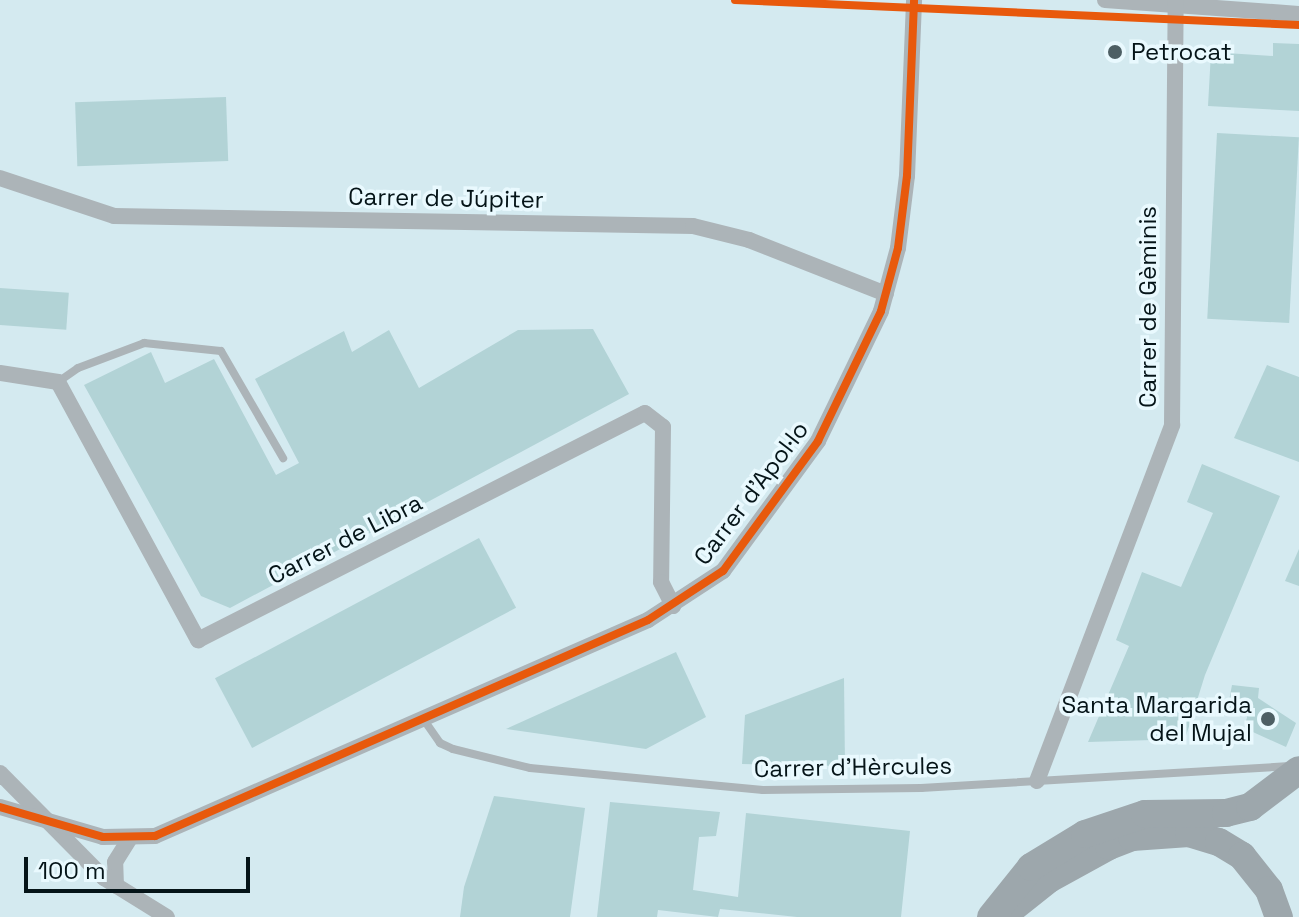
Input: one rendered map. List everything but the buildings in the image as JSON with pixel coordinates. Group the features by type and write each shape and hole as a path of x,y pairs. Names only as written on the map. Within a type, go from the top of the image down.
{"highway":[{"path":"991,917 1031,867 1071,841 1145,814 1226,813 1250,807 1299,767"},
{"path":"1002,917 1049,879 1084,859 1132,837 1161,833 1219,842 1242,856 1269,890 1279,917"}],"street":[{"name":"Carrer d'Apol·lo","path":"0,807 54,825 129,840 155,836 424,720 673,606 723,571 818,441 861,358 886,294 898,248 907,176 914,0"},
{"path":"1105,0 1176,2 1299,14"},
{"name":"Carrer de Gèminis","path":"1037,781 1172,425 1176,2"},
{"name":"Carrer de Júpiter","path":"0,178 114,216 693,226 749,240 886,294"},
{"path":"0,373 58,382"},
{"name":"Carrer de Libra","path":"58,382 198,640 645,413 663,427 661,582 673,606"},
{"path":"0,773 116,886 167,917"},
{"path":"116,886 115,862 129,840"}],"lane":[{"path":"58,382 78,368 144,343 221,351 283,458"},
{"name":"Carrer d'Hèrcules","path":"424,720 440,743 453,749 580,776 763,790 1037,781 1299,767"}],"cycle path":[{"path":"735,0 1299,25"},
{"path":"0,807 103,837 155,836 648,620 723,571 818,441 881,311 898,248 907,176 914,0"}],"place":[{"name":"Petrocat","path":"1115,52"},
{"name":"Santa Margarida del Mujal","path":"1268,719"}]}
